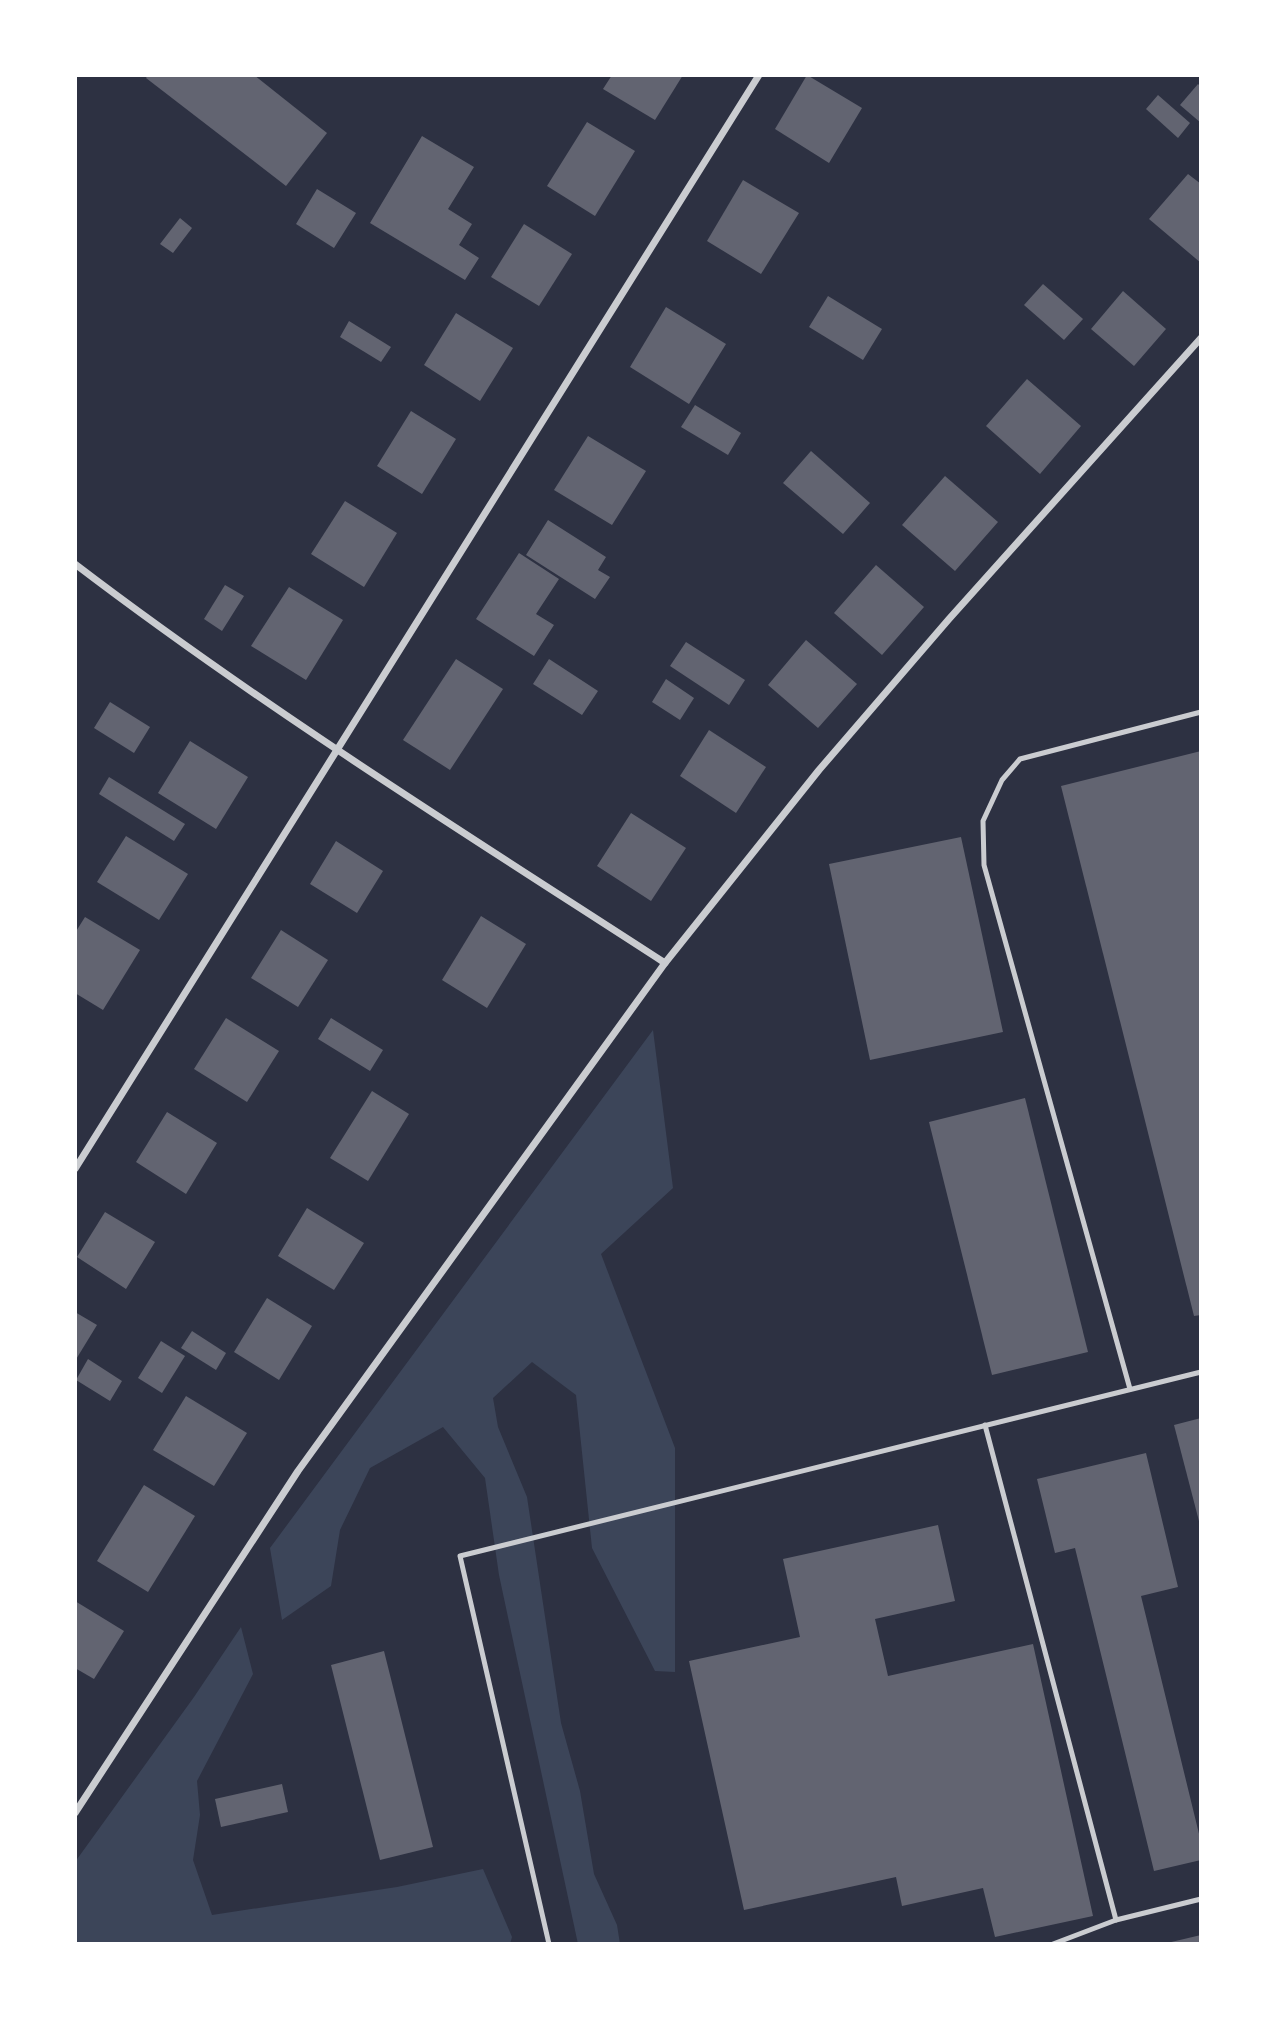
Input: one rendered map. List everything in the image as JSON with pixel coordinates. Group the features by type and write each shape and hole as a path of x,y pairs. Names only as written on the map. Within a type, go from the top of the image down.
{"street":[{"path":"75,1169 759,75"},
{"path":"75,1813 298,1471 665,963 819,770 1201,338"},
{"path":"75,564 137,611 338,751 665,963"}],"lane":[{"path":"1130,1389 984,865 983,821 1002,780 1020,759 1201,712"},
{"path":"549,1944 460,1556 1201,1372"},
{"path":"985,1425 1116,1920"},
{"path":"1054,1944 1116,1920 1201,1899"}],"shaded area":[{"path":"653,1030 673,1188 601,1254 675,1448 675,1672 655,1671 592,1548 576,1395 532,1362 493,1398 498,1427 527,1497 561,1723 580,1791 594,1874 617,1925 620,1944 578,1944 499,1575 485,1478 443,1427 370,1468 340,1530 331,1586 282,1620 270,1548"},
{"path":"241,1627 253,1674 197,1781 200,1815 193,1860 212,1915 397,1887 483,1869 512,1937 510,1944 75,1944 75,1862"}],"building":[{"path":"148,75 254,75 327,133 286,186 146,78"},
{"path":"612,75 683,75 655,120 603,89"},
{"path":"807,75 862,108 829,163 775,129"},
{"path":"1198,84 1201,87 1201,123 1180,105"},
{"path":"1158,95 1190,123 1178,138 1146,109"},
{"path":"587,122 635,151 595,216 547,186"},
{"path":"422,136 474,167 448,209 472,224 459,245 479,258 465,280 370,223"},
{"path":"1188,174 1201,184 1201,263 1149,219"},
{"path":"743,180 799,213 761,274 707,241"},
{"path":"317,189 356,213 334,248 296,224"},
{"path":"180,218 192,228 173,253 160,244"},
{"path":"524,224 572,254 539,306 491,277"},
{"path":"1043,284 1083,319 1064,340 1024,305"},
{"path":"1123,291 1166,329 1134,366 1091,329"},
{"path":"828,296 882,329 863,360 809,327"},
{"path":"666,307 726,344 689,404 630,367"},
{"path":"456,313 513,348 480,401 424,365"},
{"path":"349,321 391,347 381,362 340,337"},
{"path":"1027,379 1081,426 1040,474 986,426"},
{"path":"695,405 741,433 728,455 681,427"},
{"path":"411,411 456,439 422,494 377,466"},
{"path":"588,436 646,471 612,525 554,490"},
{"path":"811,451 870,503 843,534 783,483"},
{"path":"945,476 998,522 955,571 902,525"},
{"path":"345,501 397,533 364,587 311,554"},
{"path":"548,520 606,557 598,570 610,577 595,599 526,555"},
{"path":"519,553 559,579 536,614 554,625 534,656 476,619"},
{"path":"876,565 924,607 882,655 834,613"},
{"path":"225,585 244,596 222,631 204,619"},
{"path":"289,587 343,620 306,680 251,646"},
{"path":"806,640 857,684 818,728 768,685"},
{"path":"686,642 745,680 729,705 670,666"},
{"path":"456,659 503,689 450,770 403,740"},
{"path":"549,659 598,691 582,715 533,684"},
{"path":"666,679 694,698 680,720 652,702"},
{"path":"110,702 150,727 134,753 94,728"},
{"path":"709,730 766,767 736,813 680,776"},
{"path":"190,741 248,777 216,829 158,793"},
{"path":"1201,751 1201,1315 1194,1316 1061,786"},
{"path":"109,777 185,824 174,841 99,794"},
{"path":"631,813 686,848 651,901 597,866"},
{"path":"126,836 188,874 159,920 97,882"},
{"path":"961,837 1003,1032 870,1060 829,864"},
{"path":"336,841 383,871 357,913 310,884"},
{"path":"481,916 526,944 487,1008 442,980"},
{"path":"85,917 140,950 103,1010 75,993 75,933"},
{"path":"281,930 328,960 298,1007 251,978"},
{"path":"226,1018 279,1051 247,1102 194,1069"},
{"path":"331,1018 383,1050 370,1071 318,1039"},
{"path":"372,1091 409,1114 368,1181 330,1158"},
{"path":"1025,1098 1088,1352 992,1375 929,1122"},
{"path":"167,1112 217,1143 186,1194 136,1162"},
{"path":"307,1208 364,1243 334,1290 278,1256"},
{"path":"105,1212 155,1242 126,1289 77,1257"},
{"path":"267,1298 312,1326 279,1380 234,1352"},
{"path":"75,1312 97,1325 75,1361"},
{"path":"192,1331 226,1353 216,1370 181,1348"},
{"path":"161,1341 185,1356 162,1393 138,1378"},
{"path":"88,1359 122,1381 110,1401 76,1380"},
{"path":"186,1396 247,1433 214,1486 153,1450"},
{"path":"1201,1418 1201,1525 1200,1525 1174,1425"},
{"path":"1146,1453 1178,1587 1141,1596 1201,1842 1201,1860 1154,1871 1075,1548 1055,1553 1037,1479"},
{"path":"144,1485 195,1516 148,1592 97,1561"},
{"path":"938,1525 955,1601 875,1619 888,1676 1033,1644 1093,1916 995,1937 983,1888 902,1906 896,1877 744,1910 689,1661 800,1637 783,1559"},
{"path":"75,1601 124,1631 94,1679 75,1668"},
{"path":"384,1651 433,1847 380,1860 331,1665"},
{"path":"282,1784 288,1812 221,1827 215,1799"},
{"path":"1201,1935 1201,1944 1167,1944 1167,1943"}]}
